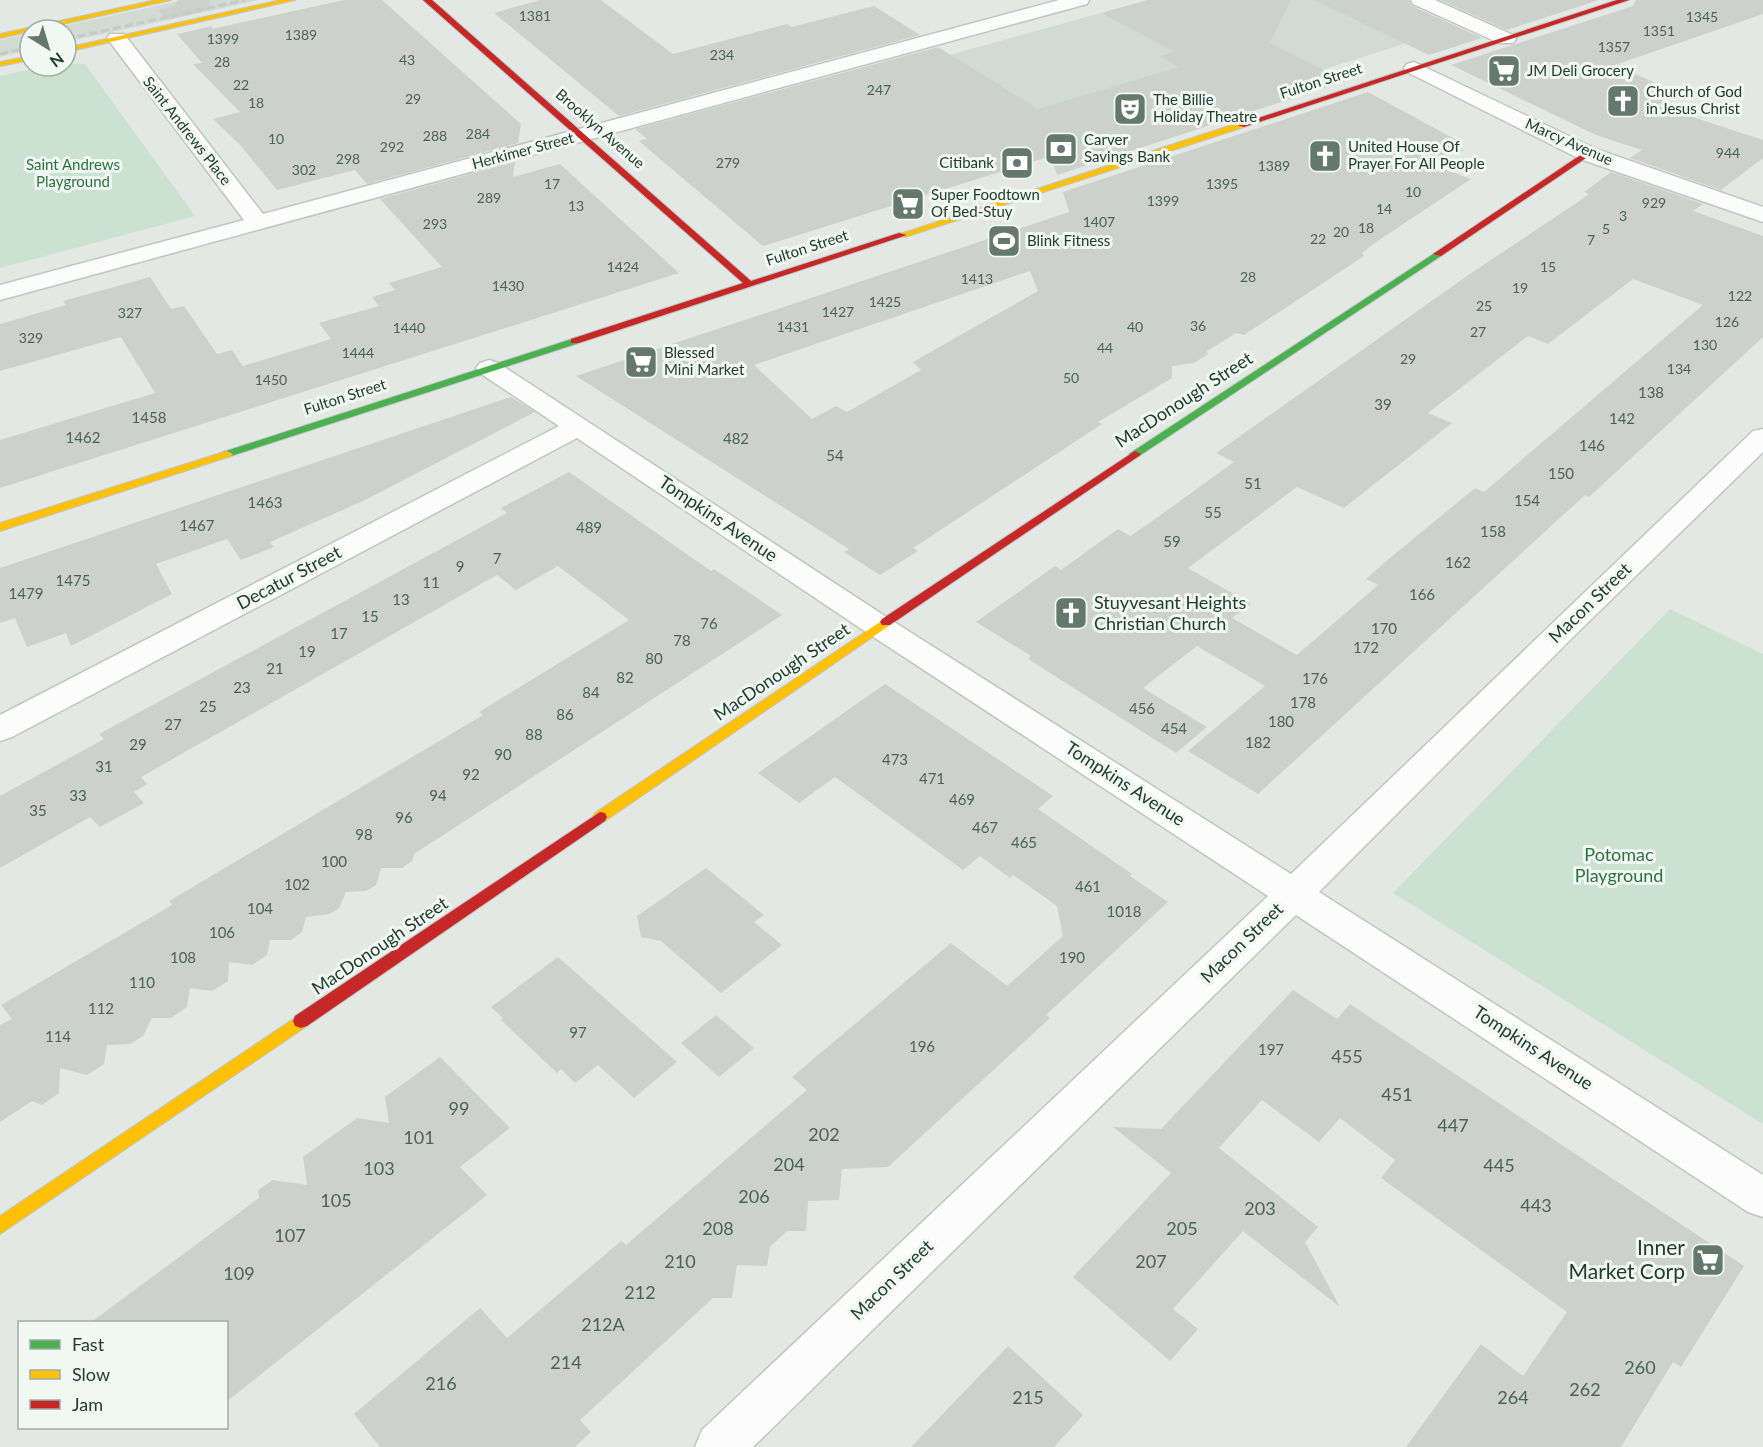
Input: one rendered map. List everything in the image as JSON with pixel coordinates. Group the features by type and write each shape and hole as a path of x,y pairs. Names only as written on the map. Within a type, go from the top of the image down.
{"main road":[{"path":"0,36 167,0"},
{"path":"78,32 228,0"},
{"path":"78,47 291,0"},
{"name":"Brooklyn Avenue","path":"427,0 749,284"},
{"name":"Fulton Street","path":"0,526 1625,0"},
{"path":"0,50 18,46"},
{"path":"0,64 18,60"},
{"name":"MacDonough Street","path":"0,1226 1036,519 1588,154"}],"street":[{"name":"Herkimer Street","path":"0,293 1080,0"},
{"path":"1420,0 1506,39"},
{"name":"Saint Andrews Place","path":"117,38 258,223"},
{"name":"Marcy Avenue","path":"1414,68 1588,154 1763,215"},
{"name":"Tompkins Avenue","path":"489,368 880,627 1763,1198"},
{"name":"Decatur Street","path":"0,729 578,427"},
{"name":"Macon Street","path":"719,1447 1294,893 1763,436"}],"shaded area":[{"path":"184,0 260,0 78,39 78,23"},
{"path":"1148,0 1373,0 1442,32 763,246 639,141"},
{"path":"18,36 18,53 0,57 0,40"}],"green space":[{"name":"Saint Andrews Playground","path":"78,64 85,64 195,216 0,268 0,76 18,72 18,78 78,78"},
{"name":"Potomac Playground","path":"1670,609 1763,654 1763,1124 1393,893"}],"building":[{"path":"178,0 209,0 210,10 166,20 158,10 175,6"},
{"path":"344,0 382,0 521,124 518,143 367,184 355,170 277,190 241,146 213,119 240,112 193,64 202,63 177,34 212,26 212,29"},
{"path":"540,0 601,0 673,54 787,24 792,27 874,6 920,35 619,116 494,13"},
{"path":"1148,0 1291,0 1270,43 1346,81 1057,175 1051,156 763,246 639,141 647,139 635,129 938,47 1038,109 1179,67 1160,56 1174,52 1102,13"},
{"path":"1314,0 1409,0 1412,6 1482,38 1429,55"},
{"path":"1440,0 1599,0 1507,30"},
{"path":"1636,0 1763,0 1763,14 1615,65 1682,95 1656,105 1763,140 1763,158 1721,190 1630,158 1642,150 1596,135 1451,65 1633,6"},
{"path":"1368,92 1464,144 1457,146 1464,150 1428,163 1471,179 1379,240 1362,253 1364,256 1244,335 1236,333 1207,351 1208,354 1194,363 1172,366 1172,378 1098,422 1102,424 913,548 918,551 880,575 844,552 849,549 576,376 1069,212 1063,192","holes":["1030,271 1038,291 913,362 921,370 847,412 836,406 812,419 754,365"]},
{"path":"515,162 513,177 560,164 679,273 0,488 0,440 155,393 121,337 0,371 0,324 66,305 63,301 150,277 171,309 184,306 217,354 232,350 243,366 331,339 319,323 379,306 372,297 395,290 389,283 442,267 380,199"},
{"path":"1611,172 1703,204 1693,211 1763,236 1763,337 1589,497 1585,495 1258,794 1188,751 1265,686 1197,646 1143,688 1207,727 1176,753 1028,659 1031,656 976,622 1055,566 1061,570 1118,529 1130,536 1151,522 1234,462 1216,453 1467,276 1589,194 1584,192","holes":["1633,279 1703,305 1484,492 1475,488 1384,563 1366,579 1378,585 1297,655 1232,618 1251,604 1188,568 1297,487 1344,508 1452,423 1428,413 1528,336 1548,344"]},
{"path":"511,397 535,412 363,501 270,542 274,547 241,560 227,539 156,564 172,594 71,646 66,633 27,647 15,618 0,623 0,568"},
{"path":"569,472 711,571 714,569 782,615 414,854 412,861 402,868 381,868 376,885 366,891 346,892 339,908 330,914 306,917 302,932 291,940 270,940 267,955 252,965 229,962 228,981 212,991 190,988 187,1007 171,1018 152,1018 143,1036 130,1044 107,1045 104,1064 87,1075 60,1068 59,1093 42,1105 32,1101 0,1122 0,1025 12,1019 1,1005 172,905 169,901 483,715 479,712 629,620 558,566 516,590 497,575 141,777 147,784 134,792 144,803 100,827 90,817 0,868 0,796 104,739 99,734 507,513 501,508"},
{"path":"885,684 1053,796 1038,809 1132,874 1130,876 1168,902 1046,1015 1050,1018 888,1167 842,1169 839,1200 808,1201 806,1231 787,1231 770,1247 767,1266 737,1265 732,1298 713,1298 580,1420 591,1432 575,1447 380,1447 354,1414 480,1308 507,1338 621,1241 626,1245 807,1090 792,1077 951,943 1007,986 1063,936 1057,906 1013,875 1010,878 980,856 963,870 835,777 799,803 758,773"},
{"path":"706,868 764,915 754,922 782,945 721,993 661,941 641,937 637,916"},
{"path":"558,957 677,1062 634,1098 598,1065 575,1083 561,1069 557,1073 501,1020 503,1018 491,1007"},
{"path":"1293,990 1337,1019 1350,1004 1744,1266 1681,1367 1673,1362 1621,1447 1406,1447 1481,1344 1523,1376 1567,1312 1381,1178 1395,1160 1340,1118 1319,1142 1262,1100 1219,1148 1318,1227 1305,1242 1340,1307 1243,1231 1173,1309 1198,1329 1170,1361 1073,1277 1171,1173 1113,1127 1161,1129"},
{"path":"716,1015 754,1048 719,1077 681,1043"},
{"path":"440,1057 510,1128 460,1167 487,1195 228,1400 228,1321 93,1321 259,1198 258,1190 273,1180 307,1185 303,1157 357,1118 389,1123 385,1097"},
{"path":"1008,1346 1083,1415 1054,1447 911,1447"}],"railway":[{"path":"78,36 245,0"},
{"path":"0,54 18,50"}],"traffic: fast":[{"path":"1135,454 1438,254"},
{"path":"227,454 575,341"}],"traffic: slow":[{"path":"0,36 167,0"},
{"path":"78,47 291,0"},
{"path":"0,64 18,60"},
{"path":"902,235 1241,125"},
{"path":"0,527 227,454"},
{"path":"600,817 886,622"},
{"path":"0,1226 301,1021"}],"traffic: jam":[{"path":"427,0 749,284"},
{"path":"1241,125 1625,0"},
{"path":"1438,254 1588,154"},
{"path":"575,341 902,235"},
{"path":"886,622 1135,454"},
{"path":"301,1021 600,817"}],"place":[{"name":"JM Deli Grocery","path":"1504,71"},
{"name":"Church of God in Jesus Christ","path":"1623,101"},
{"name":"The Billie Holiday Theatre","path":"1130,109"},
{"name":"Carver Savings Bank","path":"1061,149"},
{"name":"United House Of Prayer For All People","path":"1325,156"},
{"name":"Citibank","path":"1017,163"},
{"name":"Super Foodtown Of Bed-Stuy","path":"908,204"},
{"name":"Blink Fitness","path":"1004,241"},
{"name":"Blessed Mini Market","path":"641,362"},
{"name":"Stuyvesant Heights Christian Church","path":"1071,613"},
{"name":"Inner Market Corp","path":"1708,1260"}]}
